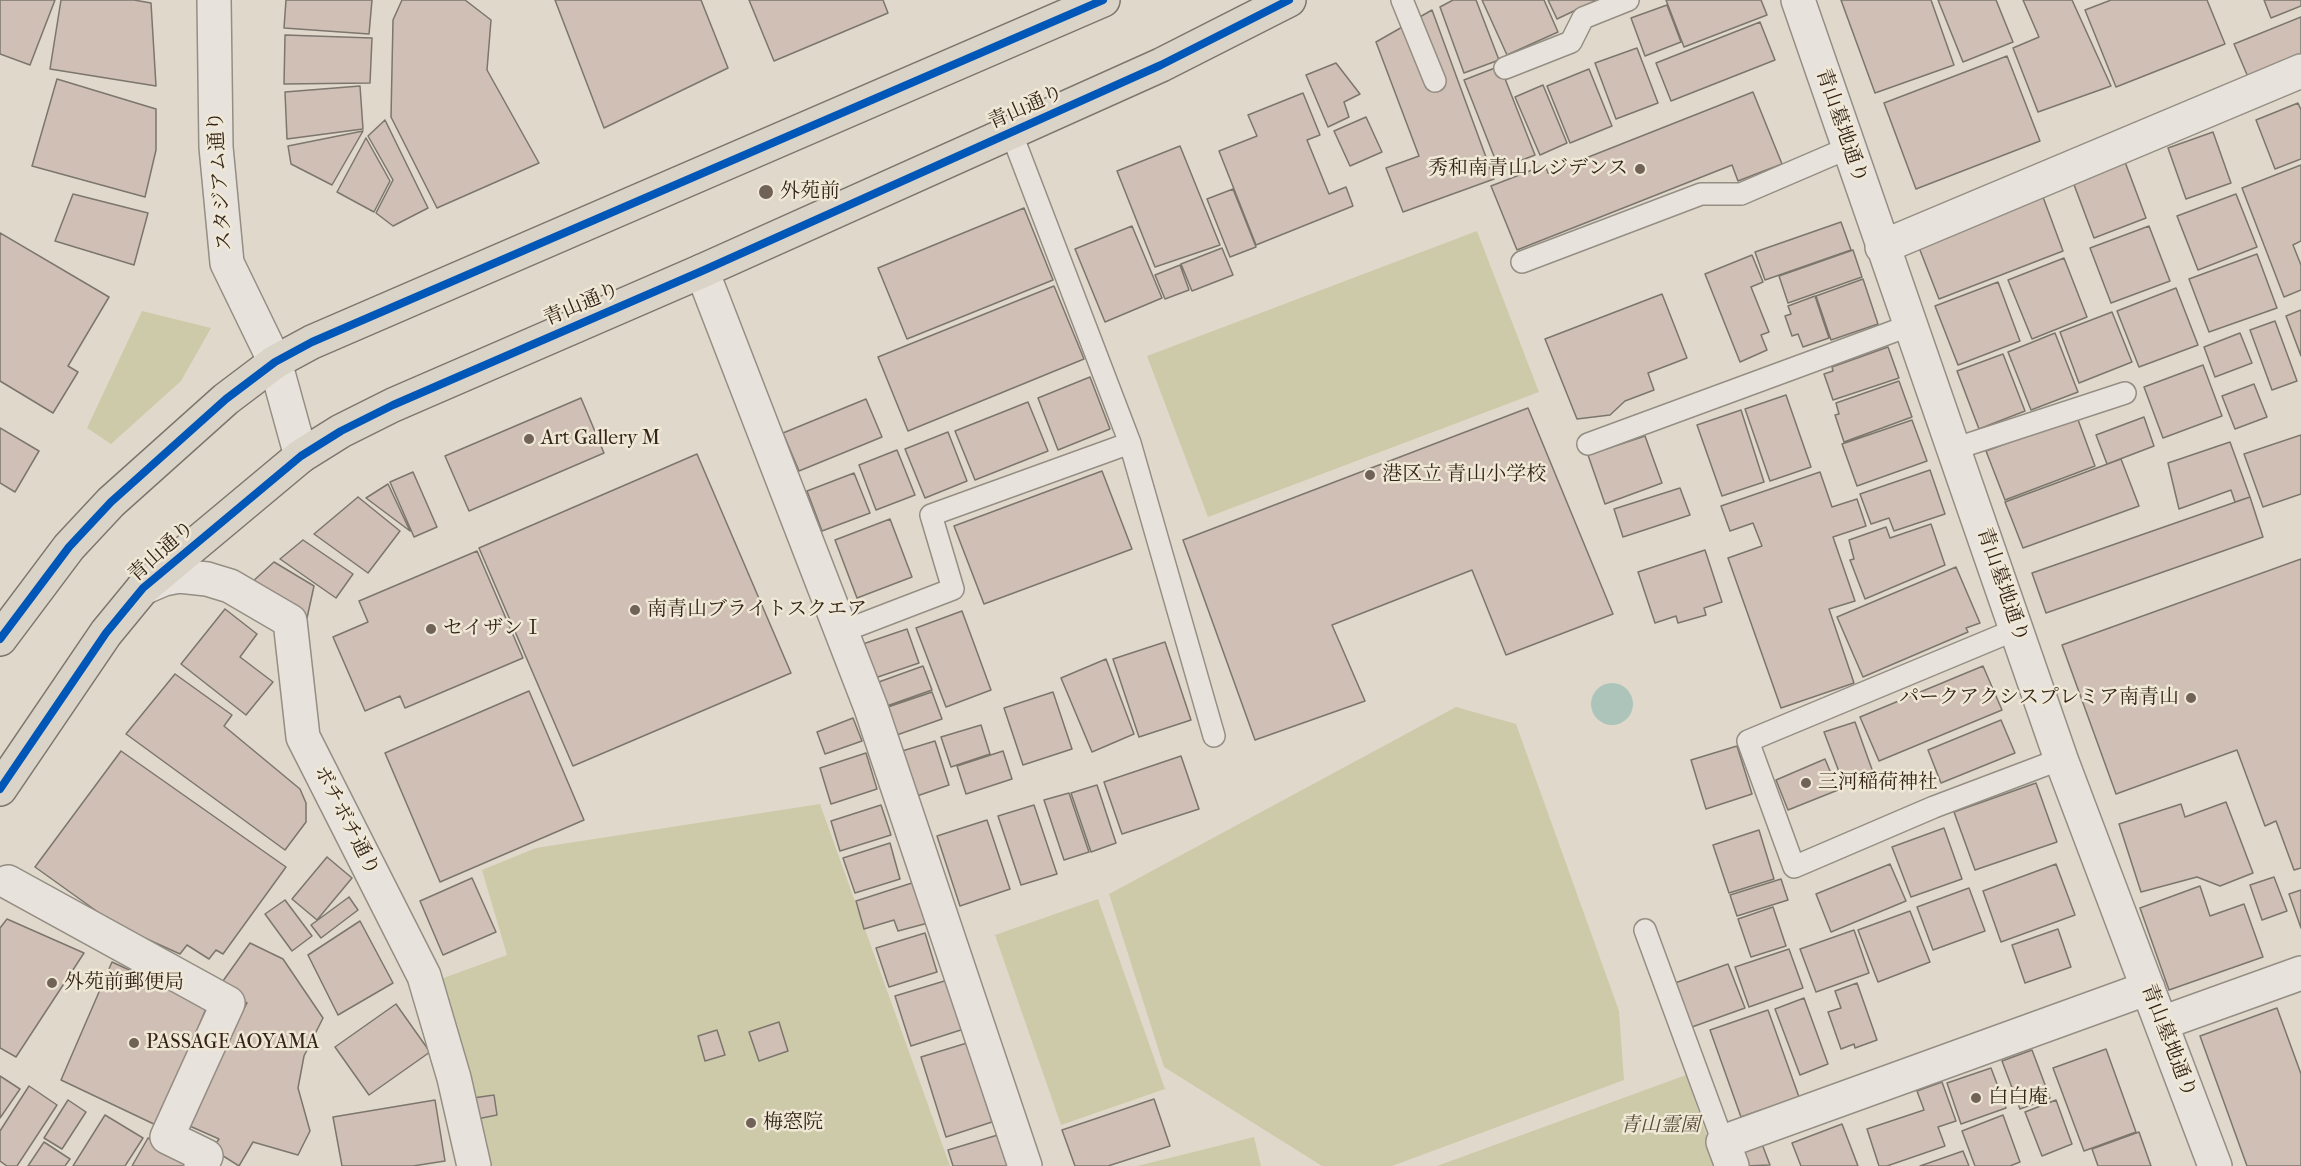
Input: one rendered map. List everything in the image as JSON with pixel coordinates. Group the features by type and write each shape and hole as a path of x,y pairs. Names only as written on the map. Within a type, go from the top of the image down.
{"highway":[{"path":"0,639 69,547 111,502 226,399 275,362 312,342 1103,0"},
{"name":"青山通り","path":"0,789 106,633 143,588 301,456 341,430 1161,65 1289,0"}],"street":[{"name":"スタジアム通り","path":"214,0 216,147 227,263 275,362 301,456"},
{"name":"青山墓地通り","path":"1798,0 2061,759 2215,1166"},
{"path":"1882,246 2301,71"},
{"path":"702,271 879,731 1025,1166"},
{"name":"ボチボチ通り","path":"143,588 164,579 179,576 207,579 230,586 290,621 303,737 424,976 454,1078 474,1166"},
{"path":"8,882 228,1003 167,1137 206,1156 201,1166"},
{"path":"2162,1023 2301,973"},
{"path":"1728,1154 2148,988"}],"lane":[{"path":"1402,0 1435,81"},
{"path":"1504,68 1571,42 1583,18 1628,0"},
{"path":"1011,132 1130,443 1214,736"},
{"path":"1522,262 1701,194 1741,194 1848,148"},
{"path":"1588,444 1911,325"},
{"path":"1954,449 2125,393"},
{"path":"841,632 953,589 931,515 1130,443"},
{"path":"2017,629 1748,741 1794,867 1934,807 2061,759"},
{"path":"1645,930 1728,1154"}],"green space":[{"path":"1477,231 1539,392 1208,517 1147,356"},
{"path":"142,311 211,328 181,381 111,444 87,428"},
{"path":"1456,707 1516,724 1619,1011 1624,1080 1392,1166 1322,1166 1164,1067 1109,894"},
{"path":"820,804 950,1166 480,1166 435,981 507,955 482,870 536,848"},
{"path":"1098,899 1165,1089 1061,1125 995,935"},
{"name":"青山霊園","path":"1686,1075 1717,1166 1437,1166"},
{"path":"1254,1137 1261,1166 1137,1166"}],"shaded area":[{"path":"1612,683 1627,689 1633,704 1627,719 1612,725 1597,719 1591,704 1597,689"}],"building":[{"path":"0,0 55,0 30,65 0,54"},
{"path":"61,0 134,0 151,3 156,86 50,69"},
{"path":"286,0 372,0 369,34 284,28"},
{"path":"402,0 465,0 491,20 487,70 539,163 437,208 391,117 393,20"},
{"path":"555,0 701,0 728,68 604,128"},
{"path":"749,0 883,0 888,13 774,61"},
{"path":"1453,0 1476,0 1499,60 1464,73 1440,7"},
{"path":"1482,0 1544,0 1558,32 1507,55"},
{"path":"1548,0 1597,0 1557,19"},
{"path":"1666,0 1761,0 1767,15 1684,47"},
{"path":"1841,0 1931,0 1954,65 1875,93"},
{"path":"1938,0 1996,0 2013,42 1963,62"},
{"path":"2023,0 2072,0 2111,86 2038,112 2013,48 2039,37"},
{"path":"2111,0 2207,0 2225,44 2116,87 2085,10"},
{"path":"2264,0 2301,0 2301,6 2271,18"},
{"path":"1667,5 1681,42 1645,56 1631,18"},
{"path":"1432,10 1494,179 1403,212 1386,168 1419,156 1376,42"},
{"path":"2301,17 2301,56 2248,77 2234,44"},
{"path":"1760,22 1775,60 1671,101 1656,63"},
{"path":"285,35 372,38 370,83 284,84"},
{"path":"1637,48 1658,103 1616,119 1595,63"},
{"path":"2007,56 2040,141 1916,189 1884,103"},
{"path":"1336,63 1360,94 1344,102 1349,117 1328,127 1306,75"},
{"path":"1500,66 1535,155 1499,169 1464,80"},
{"path":"1589,69 1612,126 1570,143 1547,86"},
{"path":"57,79 156,109 156,150 145,197 32,166"},
{"path":"1543,85 1567,143 1540,155 1515,97"},
{"path":"360,86 363,129 287,139 285,92"},
{"name":"秀和南青山レジデンス","path":"1753,92 1782,164 1738,181 1732,165 1517,250 1491,186 1545,165 1548,173"},
{"path":"1303,93 1320,135 1307,140 1329,194 1346,187 1353,206 1256,245 1219,151 1257,136 1248,115"},
{"path":"2298,103 2301,110 2301,159 2275,169 2256,120"},
{"path":"1366,117 1382,152 1350,166 1334,131"},
{"path":"385,120 428,208 393,226 376,213 393,180 368,136"},
{"path":"363,131 332,185 291,164 288,146"},
{"path":"2213,132 2231,183 2186,199 2168,148"},
{"path":"366,138 390,181 374,212 337,192"},
{"path":"1180,146 1220,245 1155,267 1117,171"},
{"path":"2125,162 2146,218 2094,238 2073,182"},
{"path":"2301,165 2301,241 2293,245 2301,265 2301,290 2284,297 2242,188"},
{"path":"1233,189 1256,247 1230,257 1207,199"},
{"path":"73,194 148,213 134,265 55,241"},
{"path":"2236,194 2257,247 2198,270 2177,216"},
{"path":"2043,197 2063,251 1939,299 1918,245"},
{"path":"1024,208 1053,280 907,339 878,268"},
{"path":"1841,222 1851,250 1765,280 1755,252"},
{"path":"1132,226 1162,298 1105,322 1075,249"},
{"path":"2149,226 2170,281 2111,303 2090,248"},
{"path":"0,233 109,297 68,366 78,372 53,413 0,381"},
{"path":"1222,248 1233,275 1192,291 1181,264"},
{"path":"1853,250 1862,277 1788,303 1779,276"},
{"path":"2257,254 2277,308 2209,332 2189,279"},
{"path":"1752,255 1763,282 1751,287 1769,332 1761,335 1767,350 1740,362 1705,274"},
{"path":"2064,258 2087,317 2032,339 2008,280"},
{"path":"1180,265 1189,290 1165,299 1155,275"},
{"path":"1863,279 1878,324 1831,340 1816,296"},
{"path":"1998,282 2020,341 1958,365 1935,306"},
{"path":"1054,286 1084,359 908,431 878,357"},
{"path":"2176,288 2198,345 2139,367 2117,311"},
{"path":"1662,294 1687,358 1648,373 1654,390 1625,401 1610,415 1577,419 1545,339"},
{"path":"1815,296 1829,338 1803,347 1798,334 1792,336 1785,316 1791,314 1788,306"},
{"path":"2301,310 2301,356 2286,316"},
{"path":"2112,312 2132,362 2079,383 2060,332"},
{"path":"2275,321 2297,381 2272,390 2250,330"},
{"path":"2055,333 2078,392 2031,410 2008,352"},
{"path":"2240,333 2252,363 2215,377 2204,347"},
{"path":"1888,347 1899,378 1833,400 1824,374 1833,371 1832,367"},
{"path":"2003,354 2025,411 1979,429 1957,371"},
{"path":"2203,365 2222,416 2163,438 2144,387"},
{"path":"1090,377 1110,429 1058,450 1038,398"},
{"path":"1899,381 1912,417 1844,442 1835,415 1839,414 1836,403"},
{"path":"2254,384 2267,417 2235,429 2222,396"},
{"path":"1786,395 1811,467 1770,481 1745,409"},
{"path":"581,398 604,453 469,511 445,456"},
{"path":"866,399 882,437 799,471 783,433"},
{"path":"1028,402 1048,451 975,480 955,431"},
{"path":"1528,408 1613,614 1506,655 1472,570 1332,625 1365,701 1255,740 1183,540"},
{"path":"1741,410 1764,482 1722,496 1697,425"},
{"path":"2077,417 2095,466 2005,500 1986,451"},
{"path":"2144,417 2154,446 2107,464 2096,435"},
{"path":"1912,420 1927,461 1857,486 1842,444"},
{"path":"0,428 39,451 15,492 0,483"},
{"path":"948,432 967,481 925,498 905,449"},
{"path":"2301,435 2301,494 2263,507 2244,454"},
{"path":"1645,436 1662,483 1605,504 1588,455"},
{"path":"2230,442 2250,497 2235,502 2231,490 2179,509 2168,463"},
{"path":"897,450 915,495 876,510 859,465"},
{"name":"南青山ブライトスクエア","path":"697,454 791,673 573,766 479,548"},
{"path":"2121,459 2139,506 2023,548 2005,502"},
{"path":"1930,470 1945,514 1894,531 1889,518 1871,524 1860,494"},
{"path":"1102,471 1132,549 984,604 954,526"},
{"path":"413,472 437,527 414,537 390,482"},
{"path":"1820,472 1832,507 1857,499 1866,526 1833,537 1855,601 1829,609 1854,683 1781,708 1728,558 1762,546 1753,523 1730,531 1721,506"},
{"path":"854,473 870,513 822,531 807,491"},
{"path":"388,484 410,531 366,498"},
{"path":"1680,488 1690,515 1623,537 1614,509"},
{"path":"358,497 400,531 368,573 314,534"},
{"path":"2250,497 2263,537 2046,613 2032,573"},
{"path":"890,519 912,577 857,598 835,540"},
{"path":"1931,524 1945,565 1865,599 1850,560 1854,559 1849,540 1886,527 1890,538"},
{"path":"303,540 353,574 336,598 280,559"},
{"path":"1705,550 1722,602 1704,608 1706,615 1678,623 1676,616 1655,623 1638,572"},
{"name":"セイザンⅠ","path":"477,551 523,658 405,708 400,696 365,711 333,637 368,622 359,601"},
{"name":"パークアクシスプレミア南青山","path":"2301,559 2301,868 2294,870 2276,821 2265,826 2237,750 2116,794 2062,645"},
{"path":"274,562 314,586 307,618 251,583"},
{"path":"1956,567 1980,623 1966,628 1968,632 1863,677 1837,617"},
{"path":"225,609 257,634 240,657 273,682 246,715 181,664"},
{"path":"962,611 991,690 946,707 916,628"},
{"path":"907,629 919,663 872,679 860,645"},
{"path":"1165,642 1191,720 1139,737 1113,659"},
{"path":"1106,659 1134,734 1092,752 1061,678"},
{"path":"923,666 932,690 884,707 876,683"},
{"path":"1983,666 2002,710 1879,761 1860,717"},
{"path":"175,674 232,715 224,726 300,789 306,803 306,822 285,850 126,734"},
{"path":"529,691 584,820 440,882 385,753"},
{"path":"932,692 942,719 894,736 885,708"},
{"path":"1053,692 1072,749 1023,765 1004,708"},
{"path":"853,718 862,741 825,754 817,732"},
{"path":"2001,720 2015,753 1941,783 1928,750"},
{"path":"1855,722 1874,775 1844,785 1824,732"},
{"path":"981,725 990,754 951,767 941,737"},
{"path":"935,741 949,785 914,797 899,752"},
{"path":"1737,746 1752,794 1706,809 1691,760"},
{"path":"121,751 286,867 223,954 216,950 209,959 187,945 180,954 116,925 35,867"},
{"path":"1003,751 1012,779 966,794 957,766"},
{"path":"866,753 877,789 831,804 820,768"},
{"path":"1181,756 1199,809 1122,834 1104,782"},
{"path":"1825,759 1838,790 1788,810 1776,780"},
{"path":"2036,783 2057,842 1975,870 1954,812"},
{"path":"1097,785 1116,843 1091,852 1071,793"},
{"path":"1069,793 1089,852 1064,860 1044,800"},
{"path":"2226,802 2253,873 2220,886 2197,877 2141,892 2119,824 2181,804 2185,817"},
{"path":"881,805 891,835 840,851 831,821"},
{"path":"1034,805 1057,874 1021,885 998,816"},
{"path":"987,820 1010,889 960,906 937,836"},
{"path":"1944,828 1962,879 1911,897 1892,847"},
{"path":"1759,830 1774,879 1729,893 1713,845"},
{"path":"890,843 900,879 855,893 843,858"},
{"path":"327,857 352,878 317,920 292,899"},
{"path":"1890,864 1906,901 1831,932 1816,894"},
{"path":"2056,864 2075,915 2001,942 1983,891"},
{"path":"2274,877 2287,911 2262,920 2250,885"},
{"path":"472,878 496,932 443,955 420,901"},
{"path":"1781,879 1788,900 1737,916 1730,895"},
{"path":"915,882 928,923 898,931 894,920 864,929 856,901"},
{"path":"2200,886 2210,916 2244,904 2263,957 2169,990 2140,908"},
{"path":"1969,888 1985,931 1933,950 1917,907"},
{"path":"2301,890 2301,928 2289,894"},
{"path":"349,897 358,910 321,938 311,925"},
{"path":"285,900 312,936 292,951 265,914"},
{"path":"1773,907 1786,946 1751,957 1738,919"},
{"path":"1910,911 1930,962 1878,982 1858,930"},
{"path":"7,919 84,953 16,1057 0,1048 0,928"},
{"path":"360,921 393,983 338,1015 308,955"},
{"path":"2058,929 2071,967 2025,983 2012,945"},
{"path":"1854,930 1869,973 1816,992 1800,949"},
{"path":"925,933 937,972 889,987 876,948"},
{"path":"250,943 283,959 323,1018 304,1056 298,1088 310,1131 298,1155 253,1142 239,1166 212,1149 219,1139 183,1123 247,1003 218,988"},
{"path":"1789,949 1803,988 1749,1007 1735,967"},
{"name":"PASSAGE AOYAMA","path":"112,962 207,1006 158,1126 61,1080"},
{"path":"1728,964 1745,1008 1692,1027 1675,983"},
{"path":"951,979 967,1028 911,1046 895,996"},
{"path":"1857,983 1877,1040 1855,1048 1854,1044 1841,1049 1828,1012 1841,1008 1835,991"},
{"path":"1804,998 1828,1064 1800,1075 1775,1009"},
{"path":"396,1004 430,1052 369,1095 335,1047"},
{"path":"2277,1008 2301,1074 2301,1166 2247,1166 2200,1036"},
{"path":"1768,1010 1799,1097 1741,1117 1710,1030"},
{"path":"779,1022 788,1051 759,1061 749,1032"},
{"path":"717,1030 725,1055 705,1061 698,1036"},
{"path":"967,1043 992,1122 946,1137 921,1057"},
{"path":"2106,1049 2136,1132 2084,1151 2053,1068"},
{"path":"2032,1050 2050,1098 2020,1109 2002,1061"},
{"path":"1991,1068 2006,1108 1961,1124 1947,1083"},
{"path":"0,1076 20,1089 0,1118"},
{"path":"1942,1082 1956,1121 1938,1127 1945,1146 1887,1166 1879,1166 1867,1129 1924,1110 1917,1091"},
{"path":"29,1086 57,1105 17,1166 7,1166 0,1161 0,1131"},
{"path":"494,1095 497,1115 477,1119 473,1098"},
{"path":"1154,1099 1170,1146 1108,1166 1075,1166 1062,1130"},
{"path":"68,1100 86,1112 62,1149 44,1138"},
{"path":"435,1100 445,1161 413,1166 342,1166 333,1117"},
{"path":"2056,1100 2072,1144 2042,1156 2025,1112"},
{"path":"105,1115 143,1138 125,1166 73,1166"},
{"path":"2003,1115 2020,1162 2010,1166 1975,1166 1962,1131"},
{"path":"1842,1124 1858,1166 1801,1166 1792,1143"},
{"path":"2139,1132 2151,1166 2098,1166 2092,1149"},
{"path":"1001,1134 1011,1166 953,1166 948,1150"},
{"path":"148,1138 191,1163 189,1166 132,1166"},
{"path":"44,1142 70,1159 65,1166 28,1166"},
{"path":"1762,1144 1770,1165 1744,1166 1739,1153"},
{"path":"1963,1151 1969,1166 1920,1166"}],"cycle path":[{"path":"0,639 69,547 111,502 226,399 275,362 312,342 1103,0"},
{"path":"0,789 106,633 143,588 301,456 341,431 393,405 702,271 1161,65 1289,0"}],"place":[{"name":"秀和南青山レジデンス","path":"1640,169"},
{"name":"外苑前","path":"766,192"},
{"name":"Art Gallery M","path":"529,439"},
{"name":"港区立 青山小学校","path":"1370,475"},
{"name":"南青山ブライトスクエア","path":"635,610"},
{"name":"セイザンⅠ","path":"431,629"},
{"name":"パークアクシスプレミア南青山","path":"2191,698"},
{"name":"三河稲荷神社","path":"1806,783"},
{"name":"外苑前郵便局","path":"52,983"},
{"name":"PASSAGE AOYAMA","path":"134,1043"},
{"name":"白白庵","path":"1976,1098"},
{"name":"梅窓院","path":"751,1123"}]}
